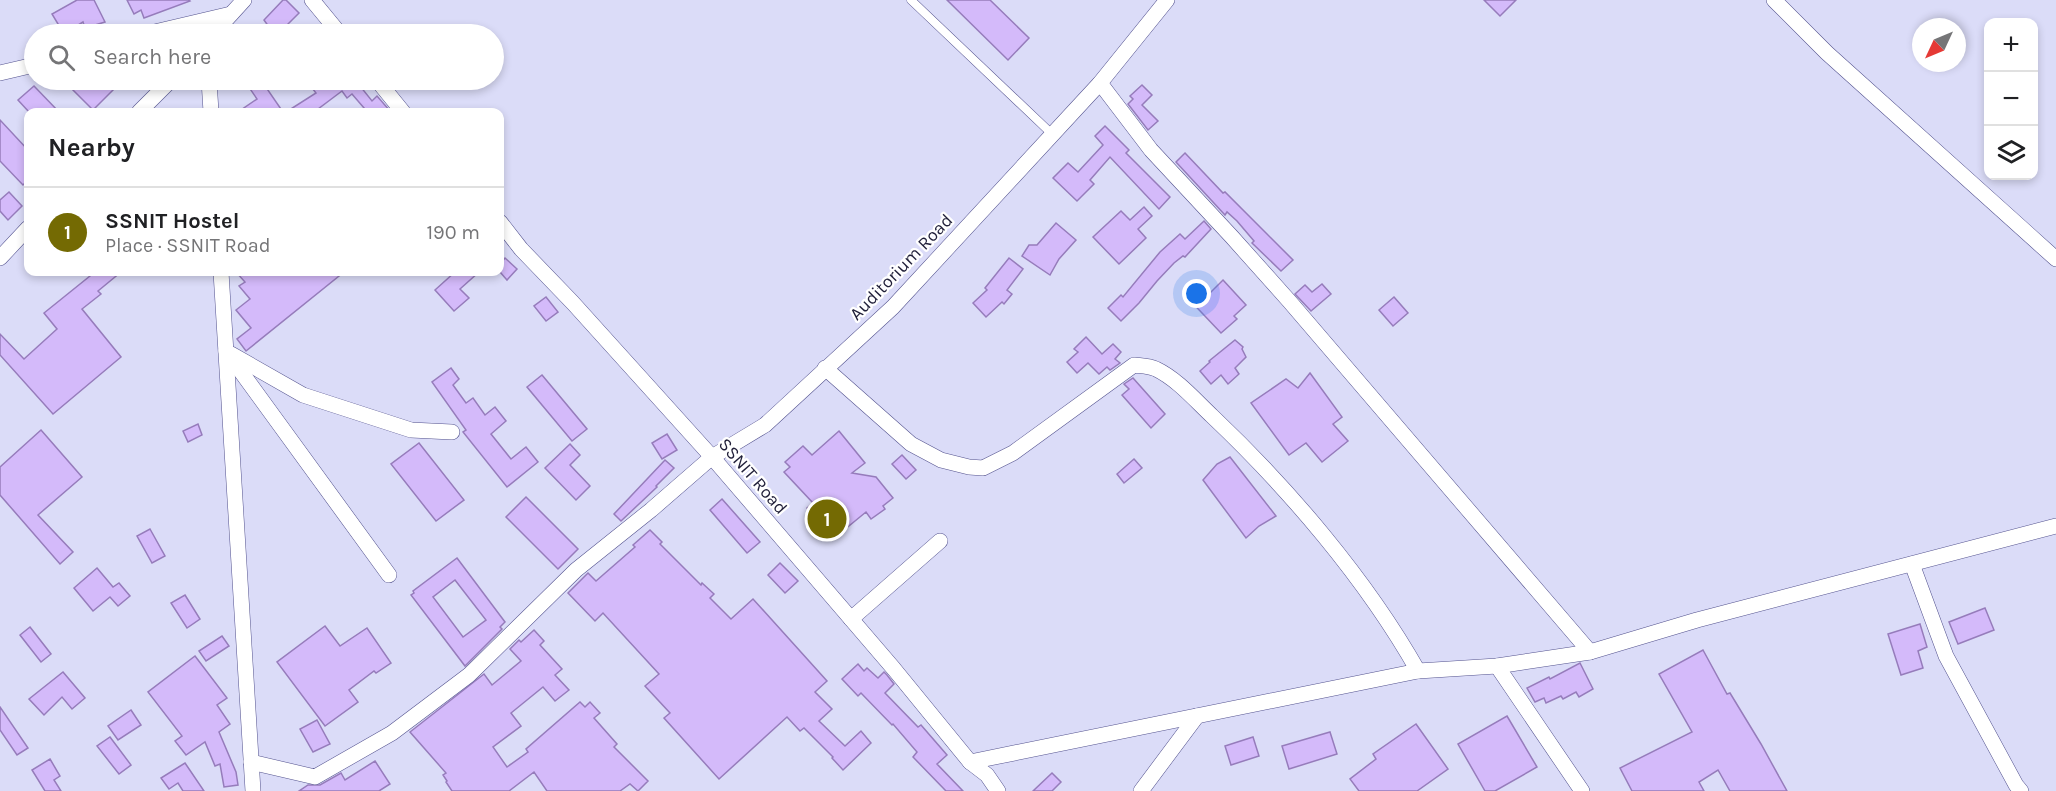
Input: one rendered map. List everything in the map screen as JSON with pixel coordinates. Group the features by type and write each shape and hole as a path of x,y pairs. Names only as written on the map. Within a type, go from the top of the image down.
{"street":[{"path":"222,24 244,0"},
{"path":"312,0 332,24"},
{"path":"1774,0 1827,53 2056,259"},
{"name":"Auditorium Road","path":"251,762 315,777 392,733 469,675 576,570 712,457 765,425 893,307 1100,83 1165,1"},
{"path":"189,24 231,14"},
{"path":"0,73 24,67"},
{"path":"1100,83 1151,150 1283,294 1590,652"},
{"path":"143,108 161,90"},
{"path":"210,90 211,108"},
{"path":"384,90 400,108"},
{"name":"SSNIT Road","path":"504,227 521,249 712,457 970,762 987,776 998,791"},
{"path":"0,258 24,232"},
{"path":"221,276 253,791"},
{"path":"226,351 303,395 411,430 452,432"},
{"path":"226,351 390,575"},
{"path":"825,368 911,444 941,460 983,468 1013,453 1134,365 1158,370 1184,389 1296,501 1365,590 1418,671"},
{"path":"970,762 1418,671 1497,666 1590,652 1687,622 2056,526"},
{"path":"851,619 940,541"},
{"path":"1912,564 1946,656 2021,791"},
{"path":"1497,666 1582,791"},
{"path":"1142,791 1197,716"}],"lane":[{"path":"911,0 1052,134"}],"building":[{"path":"77,0 94,0 105,22 58,24 52,14"},
{"path":"127,0 190,1 144,18 141,10 134,14"},
{"path":"283,0 286,0 299,13 288,24 267,24 264,20"},
{"path":"947,0 990,0 1029,38 1008,60"},
{"path":"1484,0 1516,0 1500,16"},
{"path":"1142,85 1152,95 1142,105 1158,121 1148,130 1128,104 1133,99 1130,96"},
{"path":"29,90 38,90 55,108 25,108 18,100"},
{"path":"73,90 113,90 95,108 91,108"},
{"path":"251,90 268,90 280,108 244,108 257,99"},
{"path":"314,90 363,90 372,101 377,96 388,108 364,108 352,94 347,98 342,91 319,108 292,108 316,93"},
{"path":"0,120 24,146 23,185 0,161"},
{"path":"1105,126 1129,150 1126,153 1170,197 1159,209 1110,157 1090,180 1094,184 1077,201 1053,178 1068,163 1078,172 1103,145 1095,136"},
{"path":"1185,153 1293,260 1281,271 1252,243 1254,241 1237,221 1227,212 1225,215 1176,162"},
{"path":"9,192 22,206 8,220 0,211 0,200"},
{"path":"1144,207 1152,216 1138,229 1146,238 1119,264 1093,237 1121,211 1130,220"},
{"path":"1204,221 1211,229 1185,257 1183,256 1174,263 1121,321 1108,308 1121,295 1123,297 1160,252 1180,234 1185,239"},
{"path":"1056,223 1076,240 1059,259 1050,275 1022,256 1029,245 1037,245"},
{"path":"1009,258 1023,269 1007,290 1012,294 1004,304 1002,302 986,317 973,303 987,290 985,288"},
{"path":"504,259 517,269 507,280 504,276"},
{"path":"90,276 116,276 98,291 101,294 82,309 121,357 53,414 0,355 0,334 24,359 57,329 44,313"},
{"path":"240,276 339,276 246,351 237,339 251,328 236,310 250,299 239,286 245,282"},
{"path":"451,276 475,276 460,289 469,298 454,311 435,290"},
{"path":"1223,280 1246,305 1234,316 1237,319 1221,333 1183,293 1193,283 1206,297"},
{"path":"1322,284 1331,294 1311,311 1295,294 1305,285 1312,292"},
{"path":"546,297 558,312 546,321 534,306"},
{"path":"1394,297 1408,313 1393,326 1379,310"},
{"path":"1086,337 1102,354 1113,344 1121,352 1115,359 1120,363 1110,370 1107,367 1099,374 1088,363 1077,373 1067,362 1078,352 1074,349"},
{"path":"1235,340 1243,347 1246,357 1235,368 1239,374 1228,384 1221,375 1211,384 1200,371"},
{"path":"451,368 459,379 453,385 466,403 473,398 485,415 495,407 506,421 491,434 511,459 526,447 538,462 507,487 463,432 466,430 432,382"},
{"path":"1310,373 1342,417 1333,424 1348,441 1322,462 1306,443 1289,455 1251,403 1286,379 1298,388"},
{"path":"542,375 587,429 572,441 527,387"},
{"path":"1133,378 1165,414 1151,428 1122,395 1129,389 1124,384"},
{"path":"198,424 202,435 188,442 183,431"},
{"path":"41,430 82,477 38,515 73,552 60,564 0,495 0,467"},
{"path":"839,431 865,463 852,473 876,477 893,498 883,506 885,509 871,519 866,512 833,539 831,537 827,540 806,515 810,511 807,508 813,503 784,472 790,467 785,462 803,446 812,455"},
{"path":"667,434 677,450 662,459 652,443"},
{"path":"419,443 464,500 436,521 391,464"},
{"path":"570,444 580,455 570,465 590,486 576,500 545,468"},
{"path":"902,455 916,470 906,479 892,464"},
{"path":"1230,457 1276,516 1259,526 1246,538 1203,480 1217,464"},
{"path":"1134,459 1142,468 1124,483 1117,474"},
{"path":"665,460 674,468 621,521 614,514"},
{"path":"526,497 578,549 558,569 506,517"},
{"path":"722,499 760,542 747,553 710,510"},
{"path":"150,529 165,556 152,563 137,536"},
{"path":"650,530 662,542 660,544 701,585 702,583 714,594 710,598 731,619 753,599 827,681 815,692 832,709 819,721 845,746 861,731 871,743 843,770 804,728 800,731 787,717 719,779 664,718 670,713 645,686 659,674 603,613 595,621 568,593 588,573 596,581 635,547 633,545"},
{"path":"457,558 505,622 500,627 502,629 465,666 411,595 413,591","holes":["455,580 486,620 463,637 433,597"]},
{"path":"780,563 798,581 785,593 768,575"},
{"path":"97,568 113,587 119,583 130,596 118,606 110,597 93,611 74,588"},
{"path":"185,595 200,619 187,628 171,603"},
{"path":"1985,608 1994,630 1958,644 1949,622"},
{"path":"1920,624 1927,647 1918,651 1923,668 1901,675 1888,634"},
{"path":"325,626 340,646 367,628 391,663 376,673 374,671 349,690 358,702 325,726 277,662"},
{"path":"30,627 51,654 41,662 20,635"},
{"path":"534,630 544,641 540,645 562,669 555,675 569,690 555,701 543,687 511,713 521,726 493,747 507,767 528,752 526,749 580,702 585,707 590,702 600,713 594,718 617,744 614,747 648,781 638,791 630,784 620,791 547,791 534,772 509,791 452,791 443,775 446,773 410,732 484,674 492,685 521,661 510,649"},
{"path":"222,636 229,646 206,661 199,651"},
{"path":"1703,650 1727,694 1730,693 1787,791 1730,791 1718,770 1699,782 1704,791 1632,791 1620,768 1692,732 1659,674"},
{"path":"195,656 227,698 217,705 230,724 219,732 236,772 238,785 224,787 220,764 215,766 205,742 186,755 175,741 182,736 148,692"},
{"path":"1580,663 1593,689 1579,697 1576,692 1563,699 1561,696 1546,703 1544,698 1535,702 1527,688"},
{"path":"858,664 864,671 867,668 878,678 884,672 887,675 894,684 885,693 918,727 921,725 947,755 937,764 963,791 946,791 913,757 917,752 893,724 861,693 858,696 842,679"},
{"path":"63,672 85,698 72,709 62,697 44,715 29,699"},
{"path":"0,707 28,748 17,755 0,730"},
{"path":"131,710 141,725 118,740 108,726"},
{"path":"1507,716 1537,767 1495,791 1485,791 1458,744"},
{"path":"317,720 330,744 313,752 300,729"},
{"path":"1416,724 1448,769 1417,791 1359,791 1350,779 1376,759 1373,754"},
{"path":"1330,732 1337,754 1289,769 1282,746"},
{"path":"110,737 131,765 119,774 97,746"},
{"path":"1253,737 1259,756 1231,765 1225,746"},
{"path":"50,759 60,776 54,780 61,791 45,791 32,770"},
{"path":"375,761 390,784 379,791 299,791 308,785 320,785 341,773 345,780"},
{"path":"185,763 204,791 183,791 178,783 169,789 161,778"},
{"path":"1052,773 1061,782 1052,791 1033,791"}],"place":[{"name":"SSNIT Hostel","path":"827,519"}]}
